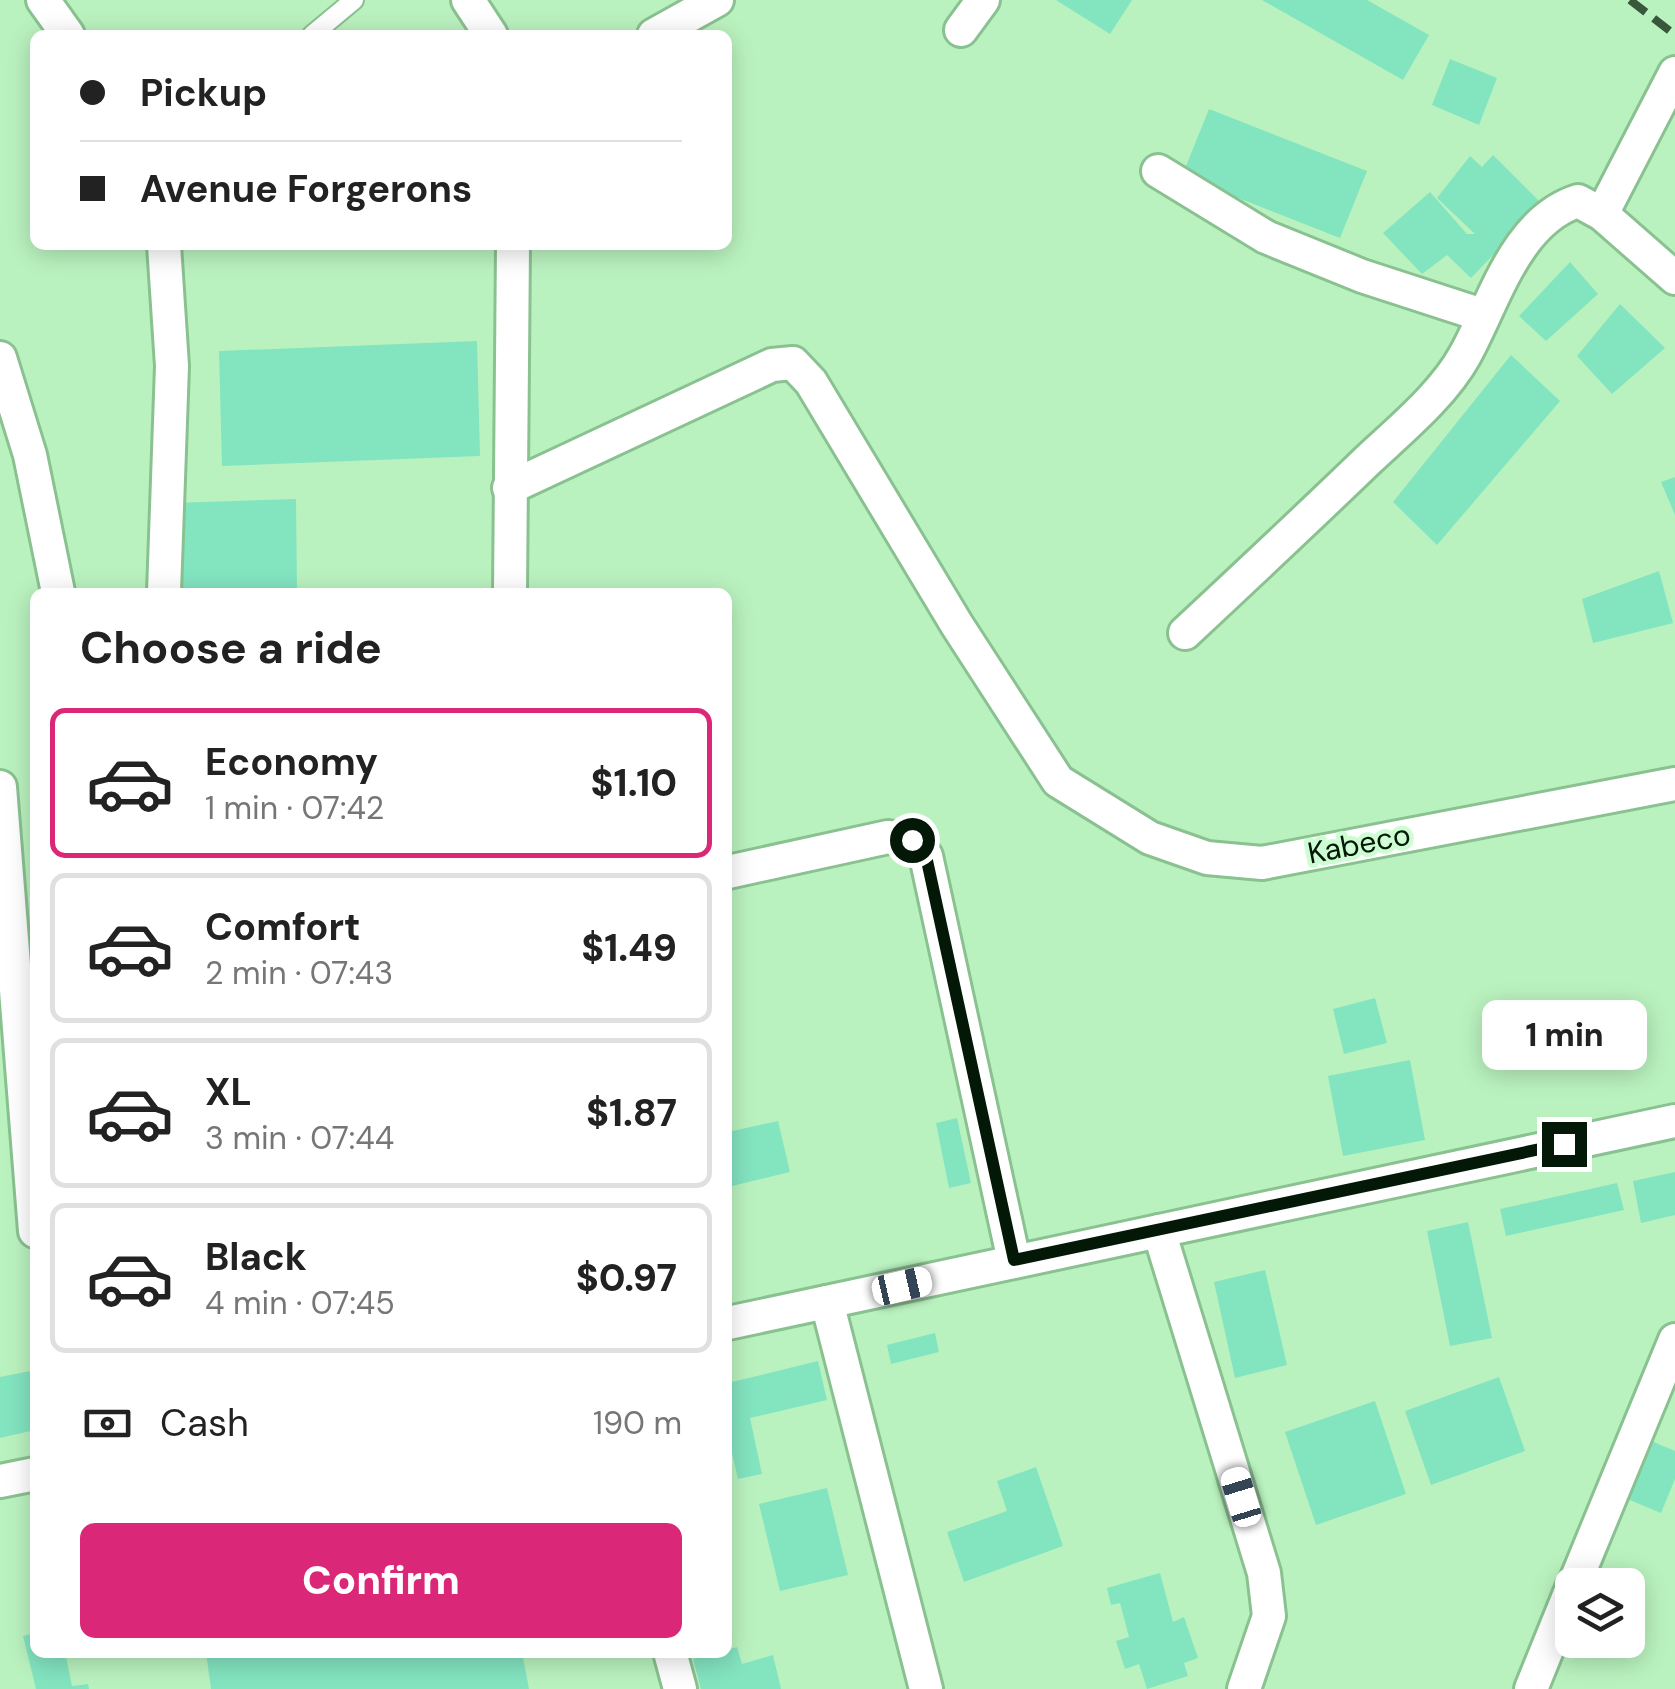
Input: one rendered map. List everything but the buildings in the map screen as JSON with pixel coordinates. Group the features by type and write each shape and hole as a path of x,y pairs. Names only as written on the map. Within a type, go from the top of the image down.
{"street":[{"path":"42,0 64,30"},
{"path":"468,0 488,30"},
{"path":"663,30 718,0"},
{"path":"960,30 983,0"},
{"path":"1602,214 1675,73"},
{"path":"1158,171 1266,237 1482,315"},
{"path":"1185,633 1406,424 1464,358 1482,315 1525,242 1554,209 1578,201 1602,214 1675,278"},
{"path":"164,250 172,366 164,588"},
{"path":"510,588 513,250"},
{"path":"0,358 30,455 57,588"},
{"name":"Kabeco","path":"509,488 772,365 792,363 811,382 957,625 1058,781 1150,838 1207,858 1262,863 1675,784"},
{"path":"0,786 30,1167"},
{"path":"732,871 888,838 912,840 926,856 1014,1260"},
{"path":"732,1323 1675,1120"},
{"path":"1159,1231 1264,1572 1270,1616 1244,1689"},
{"path":"827,1302 926,1689"},
{"path":"1580,1568 1675,1340"},
{"path":"0,1481 30,1475"},
{"path":"1531,1689 1555,1630"},
{"path":"672,1658 680,1689"}],"lane":[{"path":"318,30 354,0"}],"railway":[{"path":"1630,0 1675,35"}],"route":[{"path":"912,840 926,856 1014,1260 1564,1144"}]}
